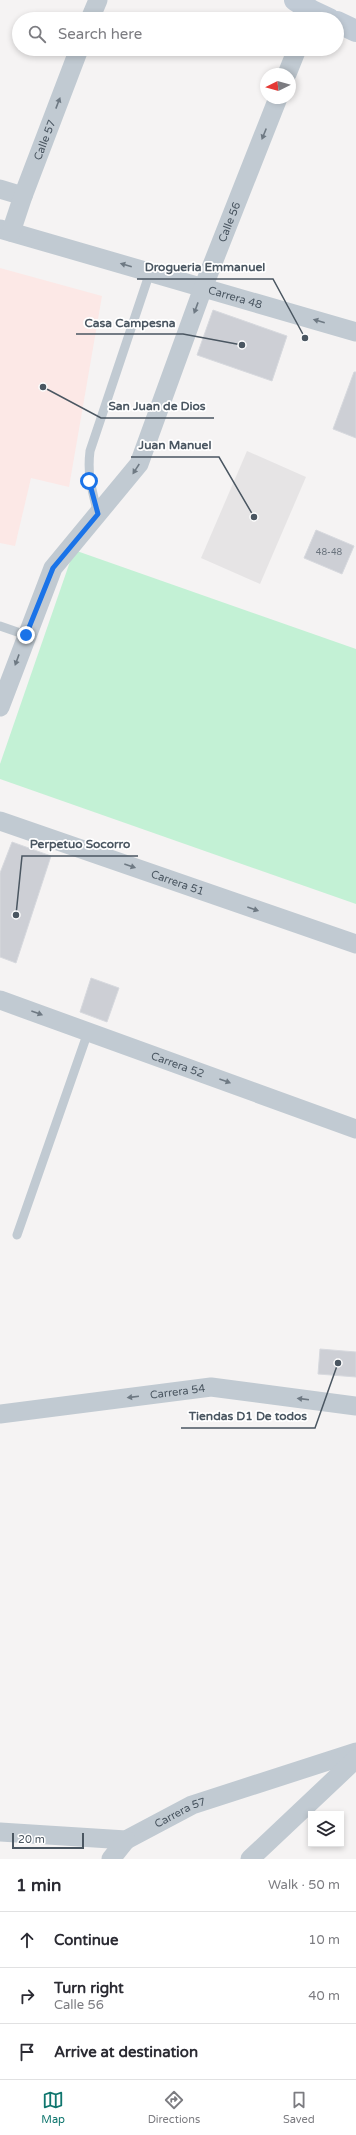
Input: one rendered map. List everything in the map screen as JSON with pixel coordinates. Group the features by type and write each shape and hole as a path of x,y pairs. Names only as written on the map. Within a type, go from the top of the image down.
{"street":[{"path":"93,12 98,0"},
{"path":"344,25 356,31"},
{"name":"Calle 57","path":"6,231 23,196 76,56"},
{"path":"289,68 294,56"},
{"name":"Calle 56","path":"0,707 26,635 53,568 140,464 203,288 276,104"},
{"path":"0,189 23,196"},
{"name":"Carrera 48","path":"6,231 356,332"},
{"name":"Carrera 51","path":"0,822 356,944"},
{"name":"Carrera 52","path":"0,1000 356,1129"},
{"name":"Carrera 54","path":"0,1414 211,1387 356,1406"},
{"name":"Carrera 57","path":"126,1840 192,1805 356,1752"},
{"path":"250,1859 356,1758"},
{"path":"0,1832 126,1840"},
{"path":"111,1859 126,1840"}],"lane":[{"path":"98,514 89,481 88,469 90,451 150,272"},
{"path":"0,626 26,635"},
{"path":"17,1235 88,1032"}],"shaded area":[{"path":"0,268 102,296 69,487 31,478 15,546 0,543"},
{"path":"247,451 306,477 260,584 201,558"}],"green space":[{"path":"74,550 356,649 356,904 0,779 0,764"}],"building":[{"path":"213,310 287,336 272,381 197,355"},
{"path":"354,372 356,372 356,438 333,429"},
{"path":"316,530 354,546 342,574 304,558"},
{"path":"12,842 51,856 16,963 0,957 0,873"},
{"path":"91,978 119,988 107,1022 80,1012"},
{"path":"320,1349 356,1352 356,1377 318,1374"}],"place":[{"name":"Drogueria Emmanuel","path":"305,338"},
{"name":"Casa Campesna","path":"242,345"},
{"name":"San Juan de Dios","path":"43,387"},
{"name":"Juan Manuel","path":"254,517"},
{"name":"Perpetuo Socorro","path":"16,915"},
{"name":"Tiendas D1 De todos","path":"338,1363"}],"route":[{"path":"26,635 53,568 98,514 89,481"}]}
